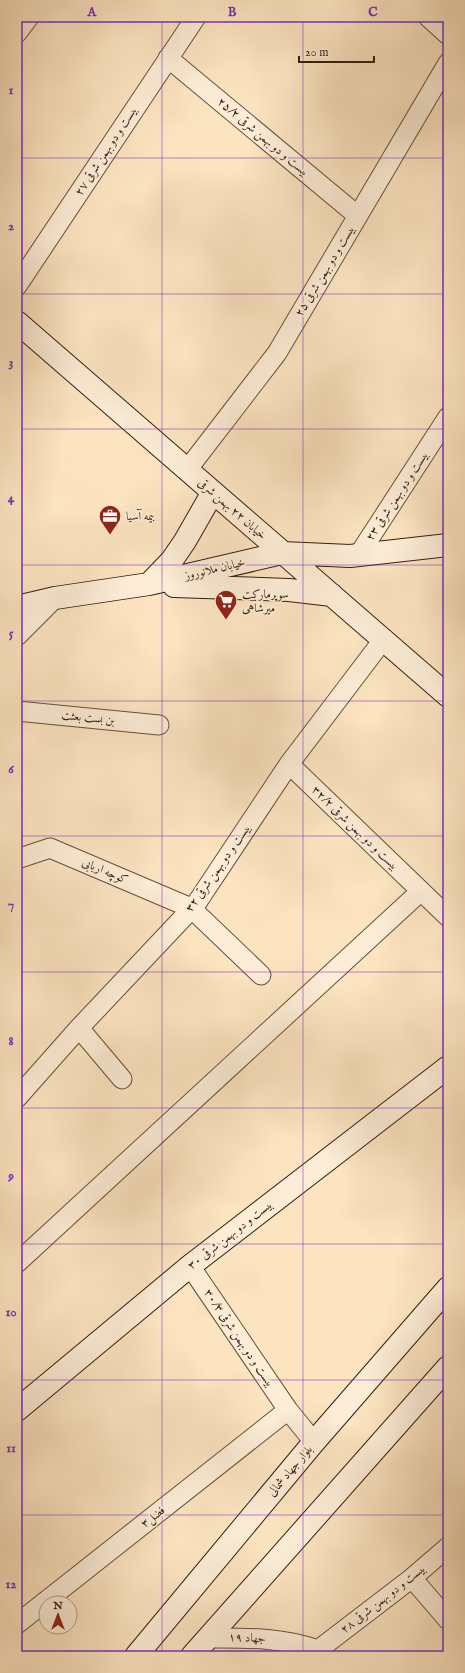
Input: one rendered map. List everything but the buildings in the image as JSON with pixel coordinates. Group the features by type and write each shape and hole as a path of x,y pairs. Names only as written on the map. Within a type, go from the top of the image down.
{"main road":[{"name":"خیابان ۲۲ بهمن شرقی","path":"17,322 448,696"},
{"name":"خیابان ملانوروز","path":"149,584 172,560 185,541 213,492"},
{"name":"خیابان ملانوروز","path":"17,607 55,598 149,584 282,553 358,556 448,545"},
{"path":"149,584 289,590 332,595"},
{"name":"بیست و دو بهمن شرقی ۳۰","path":"17,1410 190,1266 448,1067"},
{"name":"بلوار جهاد شمالی","path":"136,1656 314,1442 448,1288"},
{"path":"192,1656 448,1367"}],"street":[{"path":"17,33 29,17"},
{"name":"بیست و دو بهمن شرقی ۲۷","path":"17,286 196,17"},
{"path":"428,17 448,35"},
{"name":"بیست و دو بهمن شرقی ۲۵/۲","path":"168,58 358,216"},
{"name":"بیست و دو بهمن شرقی ۲۵","path":"187,470 277,353 448,62"},
{"name":"بیست و دو بهمن شرقی ۲۳","path":"358,556 448,417"},
{"path":"17,636 55,598"},
{"name":"بیست و دو بهمن شرقی ۳۲","path":"17,1098 79,1028 191,908 289,764 382,640"},
{"name":"بن بست بعثت","path":"17,711 159,725"},
{"name":"بیست و دو بهمن شرقی ۳۲/۲","path":"289,764 448,917"},
{"name":"کوچه اربابی","path":"17,859 50,848 191,908"},
{"path":"17,1263 421,891"},
{"path":"191,908 260,975"},
{"path":"79,1028 122,1079"},
{"name":"بیست و دو بهمن شرقی ۳۰/۳","path":"190,1266 288,1410 314,1442"},
{"name":"فضل۳","path":"17,1624 288,1410"},
{"name":"بیست و دو بهمن شرقی ۲۸","path":"311,1653 412,1578 448,1547"},
{"path":"412,1578 448,1620"},
{"name":"جهاد ۱۹","path":"209,1638 258,1638 298,1642 311,1653"}],"place":[{"name":"بیمه آسیا","path":"110,536"},
{"name":"سوپرمارکت میرشاهی","path":"226,620"}]}
